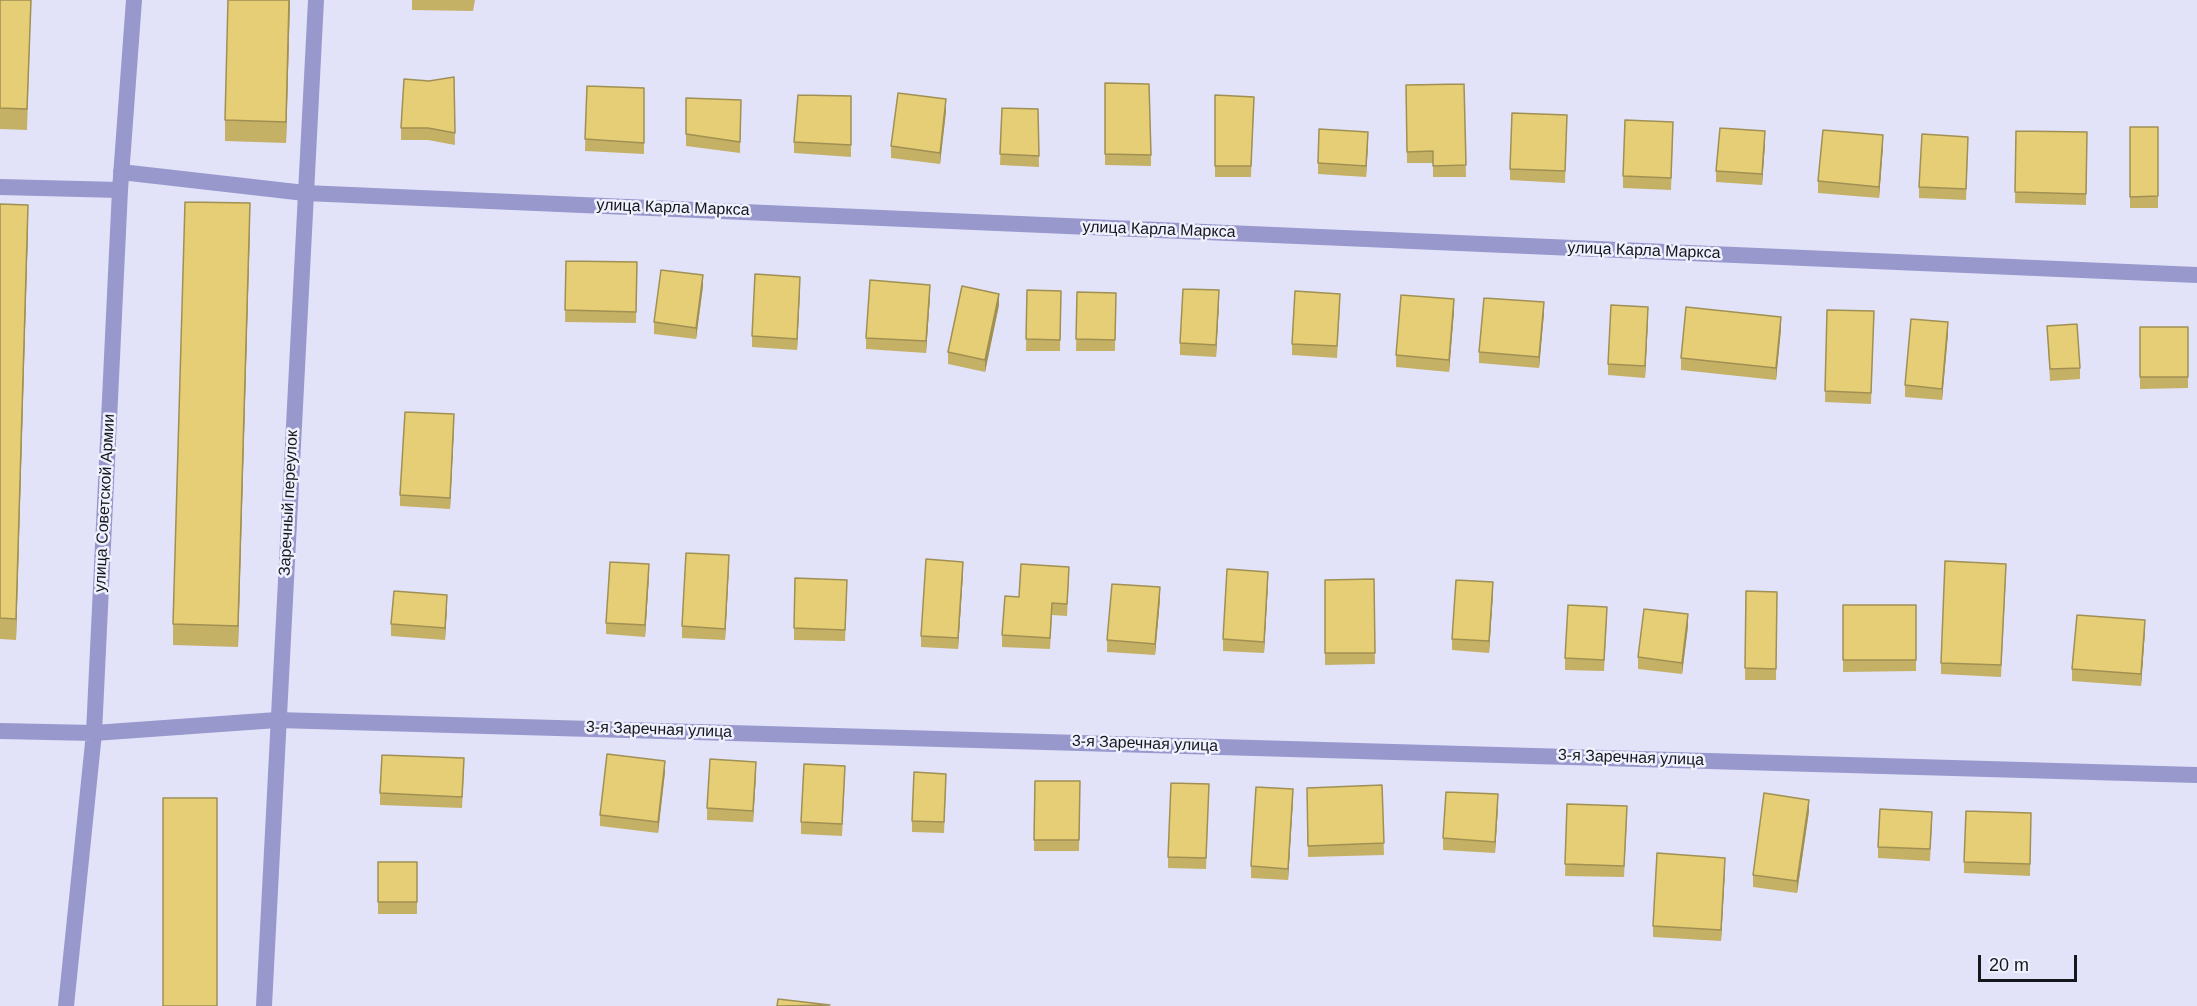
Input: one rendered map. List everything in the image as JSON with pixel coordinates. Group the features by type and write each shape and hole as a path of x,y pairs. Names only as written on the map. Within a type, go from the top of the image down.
{"street":[{"name":"улица Советской Армии","path":"66,1006 94,733 120,190 134,0"},
{"name":"Заречный переулок","path":"264,1006 316,0"},
{"name":"улица Карла Маркса","path":"121,172 305,192 2197,274"},
{"path":"0,187 120,190"},
{"name":"3-я Заречная улица","path":"0,731 94,733 278,720 2197,775"}],"building":[{"path":"0,0 31,0 27,109 0,108"},
{"path":"228,0 289,0 286,122 225,120"},
{"path":"454,77 455,133 428,128 401,128 404,79 429,81"},
{"path":"1105,83 1149,84 1151,155 1105,154"},
{"path":"1464,84 1466,165 1433,166 1433,151 1407,152 1406,85"},
{"path":"587,86 644,88 644,143 585,139"},
{"path":"898,93 946,99 940,153 891,146"},
{"path":"798,95 851,96 851,145 794,142"},
{"path":"1215,95 1254,97 1251,166 1215,166"},
{"path":"686,98 741,100 740,142 686,134"},
{"path":"1002,108 1038,109 1039,156 1000,154"},
{"path":"1512,113 1567,115 1565,171 1510,169"},
{"path":"1625,120 1673,122 1671,178 1623,176"},
{"path":"2130,127 2158,127 2158,196 2130,197"},
{"path":"1720,128 1765,131 1762,174 1716,171"},
{"path":"1319,129 1368,132 1366,166 1318,163"},
{"path":"1823,130 1883,135 1879,187 1818,181"},
{"path":"2016,131 2087,132 2086,194 2015,192"},
{"path":"1922,134 1968,137 1966,189 1919,187"},
{"path":"185,202 250,203 238,626 173,624"},
{"path":"0,204 28,205 16,619 0,618"},
{"path":"566,261 637,262 636,312 565,310"},
{"path":"661,270 703,275 696,328 654,322"},
{"path":"755,274 800,277 797,339 752,336"},
{"path":"870,280 930,285 926,341 866,338"},
{"path":"962,286 999,294 985,360 948,352"},
{"path":"1183,289 1219,290 1216,345 1180,343"},
{"path":"1027,290 1061,291 1060,340 1026,339"},
{"path":"1295,291 1340,294 1337,346 1292,344"},
{"path":"1077,292 1116,293 1115,340 1076,339"},
{"path":"1401,295 1454,299 1449,360 1396,355"},
{"path":"1484,298 1544,302 1539,357 1479,352"},
{"path":"1611,305 1648,307 1645,366 1608,364"},
{"path":"1686,307 1781,317 1776,368 1681,358"},
{"path":"1827,310 1874,311 1871,393 1825,391"},
{"path":"1911,319 1948,322 1942,389 1905,385"},
{"path":"2077,324 2080,368 2050,369 2047,326"},
{"path":"2140,327 2188,327 2188,377 2140,377"},
{"path":"405,412 454,414 450,498 400,495"},
{"path":"686,553 729,555 725,629 682,626"},
{"path":"926,559 963,562 958,638 921,636"},
{"path":"1945,561 2006,564 2001,665 1941,663"},
{"path":"610,562 649,564 645,625 606,623"},
{"path":"1021,564 1069,567 1067,604 1052,603 1050,638 1002,635 1005,596 1019,597"},
{"path":"1227,569 1268,572 1264,642 1223,639"},
{"path":"795,578 847,580 845,630 794,628"},
{"path":"1374,579 1375,653 1325,653 1325,580"},
{"path":"1456,580 1493,582 1489,641 1452,639"},
{"path":"1112,584 1160,587 1155,644 1107,640"},
{"path":"394,591 447,595 445,628 391,624"},
{"path":"1746,591 1777,592 1776,669 1745,668"},
{"path":"1568,605 1607,607 1604,660 1565,658"},
{"path":"1843,605 1916,605 1916,660 1843,660"},
{"path":"1644,609 1688,614 1682,663 1638,657"},
{"path":"2077,615 2145,620 2141,674 2072,669"},
{"path":"607,754 665,761 658,822 600,815"},
{"path":"382,755 464,758 462,797 380,793"},
{"path":"710,759 756,762 753,811 707,808"},
{"path":"804,764 845,766 842,824 801,822"},
{"path":"914,772 946,774 944,822 912,821"},
{"path":"1035,781 1080,781 1079,840 1034,840"},
{"path":"1171,783 1209,784 1206,858 1168,857"},
{"path":"1382,785 1384,843 1308,846 1307,788"},
{"path":"1256,787 1293,789 1288,869 1251,866"},
{"path":"1446,792 1498,794 1495,842 1443,838"},
{"path":"1764,793 1809,800 1797,881 1753,875"},
{"path":"163,798 217,798 217,1006 163,1006"},
{"path":"1567,804 1627,806 1624,866 1565,864"},
{"path":"1880,809 1932,812 1930,849 1878,847"},
{"path":"1966,811 2031,813 2030,864 1964,862"},
{"path":"1657,853 1725,858 1721,930 1653,926"},
{"path":"378,862 417,862 417,902 378,902"},
{"path":"778,999 830,1005 777,1006"}]}
